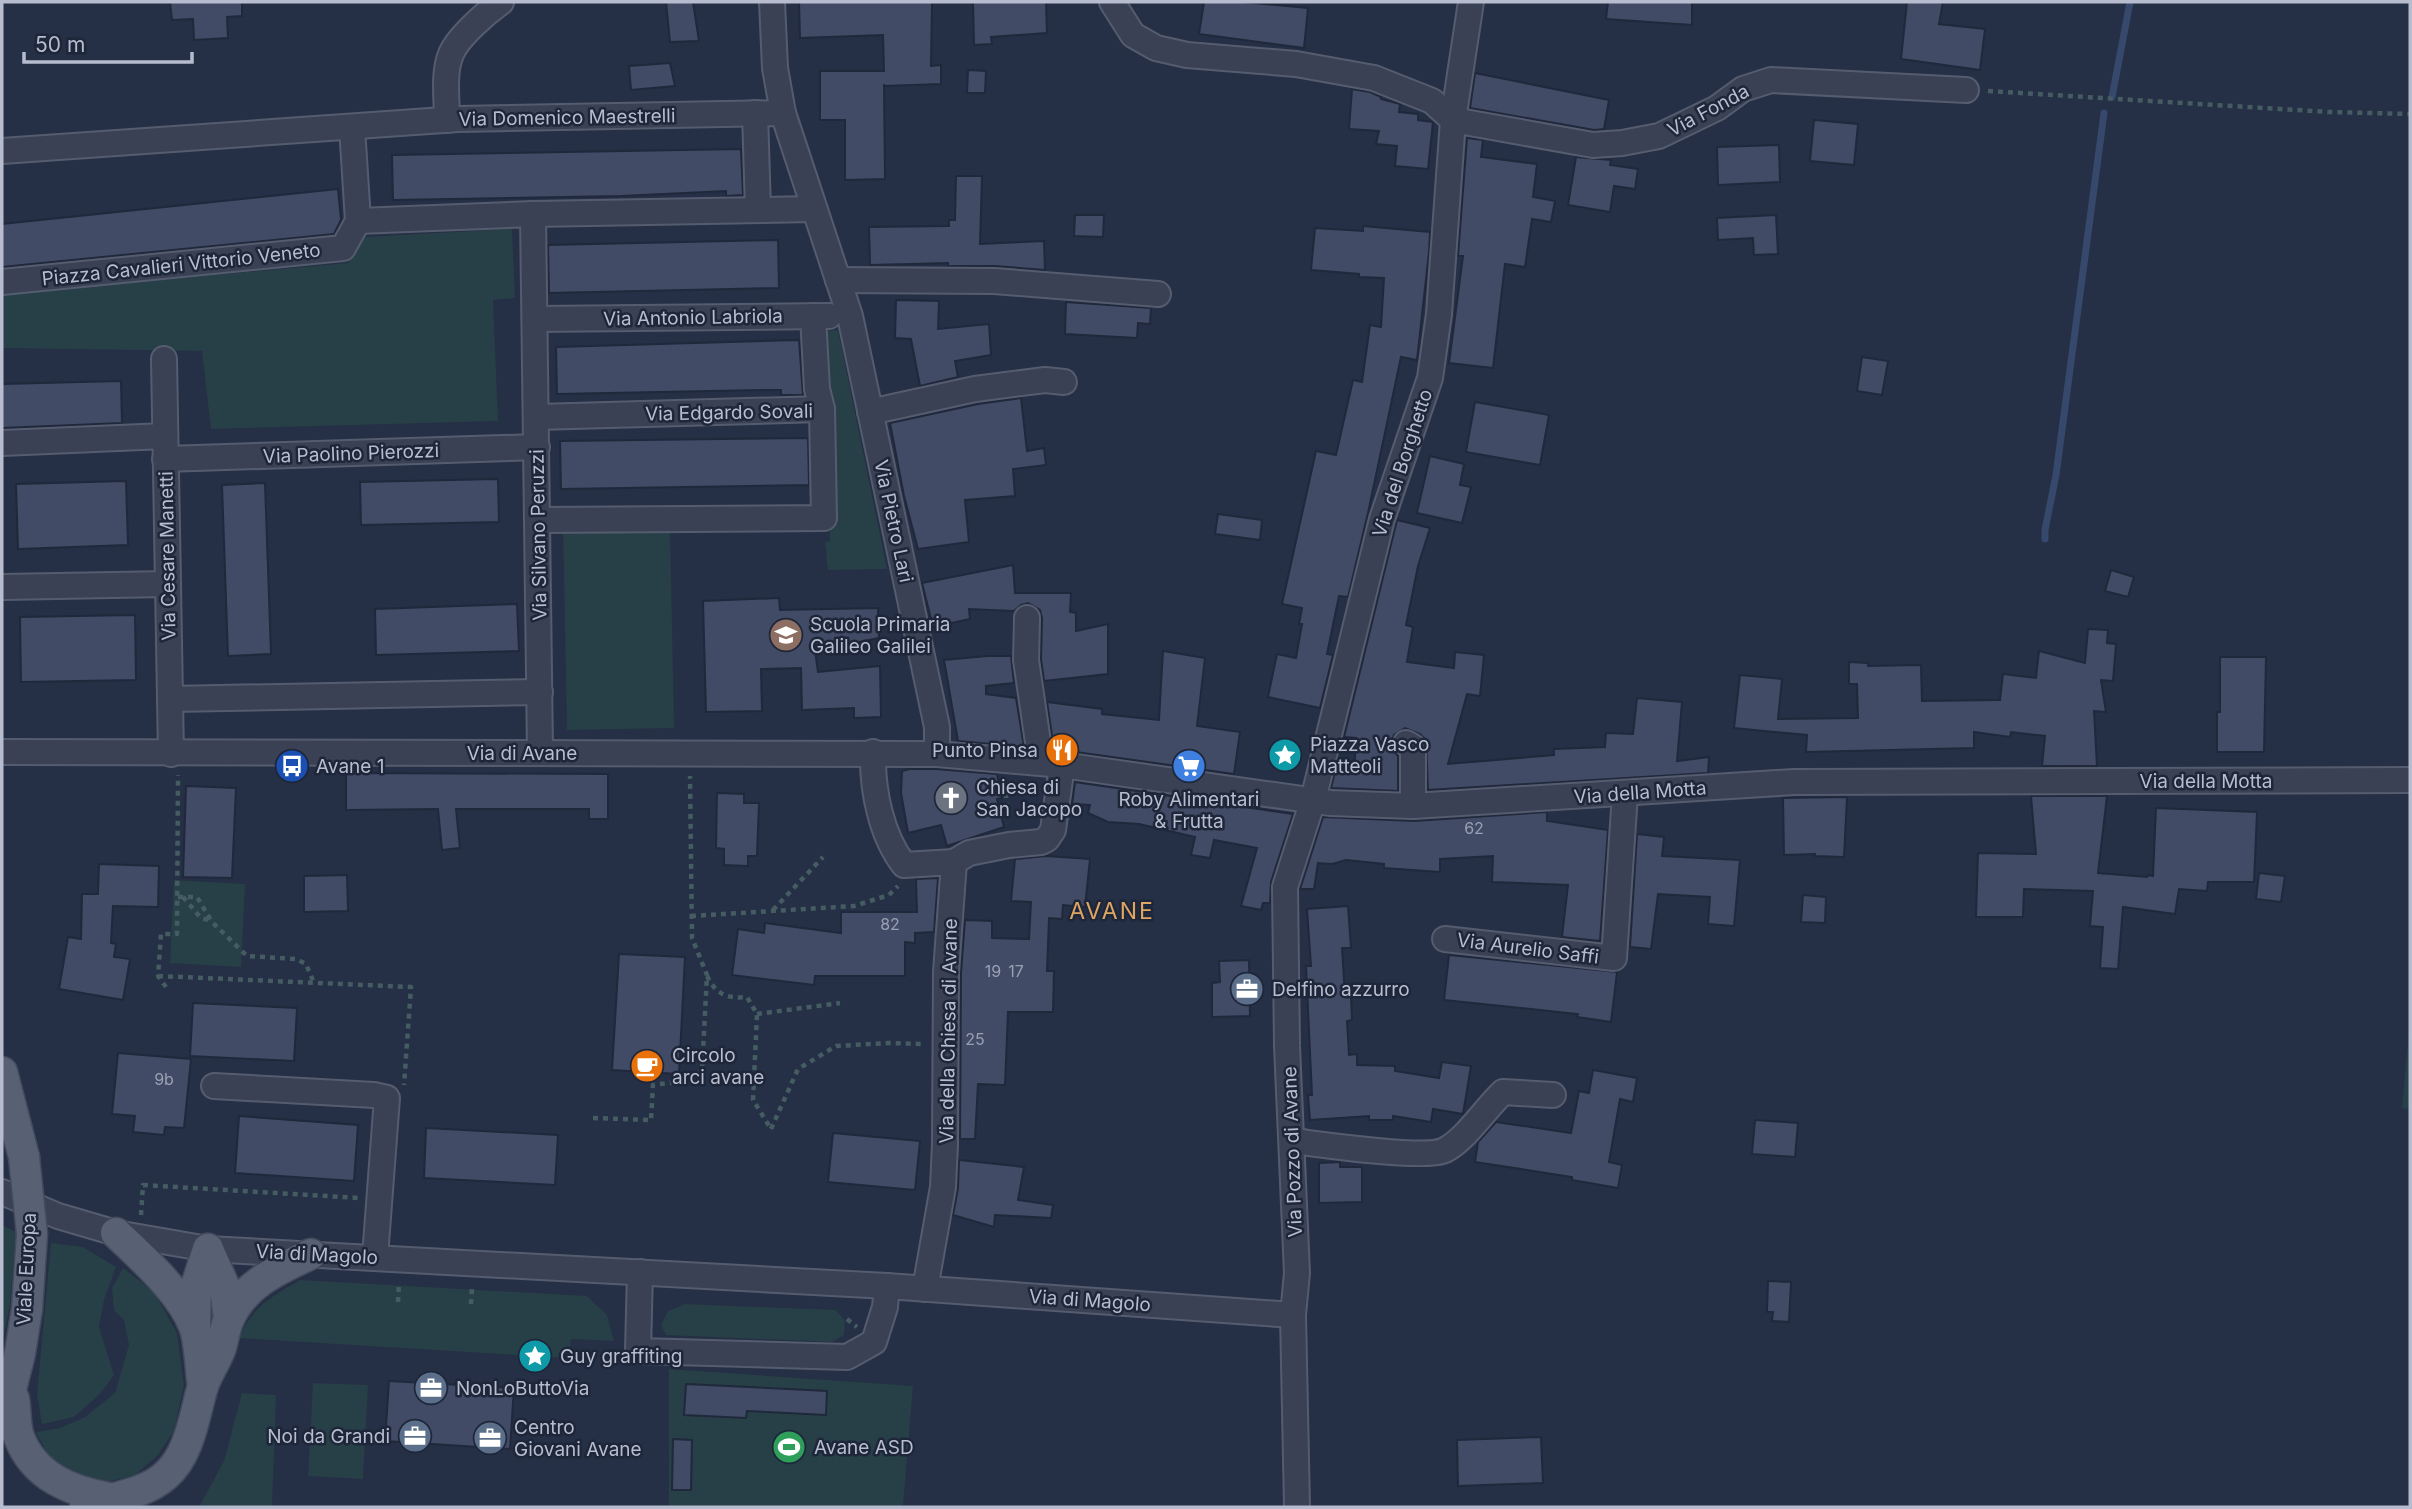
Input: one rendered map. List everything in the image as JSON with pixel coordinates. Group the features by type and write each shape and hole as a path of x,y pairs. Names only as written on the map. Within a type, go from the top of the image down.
{"main road":[{"name":"Viale Europa","path":"2,1072 24,1157 32,1234 27,1309 20,1353 7,1391 2,1425"},
{"path":"128,1235 147,1263 177,1298 195,1326"},
{"path":"208,1249 225,1288 229,1318"},
{"path":"203,1386 195,1326 196,1286 208,1249"},
{"path":"7,1391 18,1436 41,1469 60,1484 83,1493 97,1503 142,1490 162,1479 177,1464 229,1318 261,1279 311,1254"}],"street":[{"path":"447,120 447,69 452,53 490,10 501,2"},
{"name":"Via Pietro Lari","path":"772,2 775,68 783,113 850,316 937,727 937,754"},
{"path":"1112,2 1133,35 1156,48 1187,55 1296,64 1374,78 1432,101 1453,120"},
{"name":"Via del Borghetto","path":"1313,800 1382,519 1430,378 1439,314 1453,120 1471,2"},
{"name":"Via Fonda","path":"1453,120 1593,145 1659,136 1717,108 1744,89 1771,80 1966,90"},
{"path":"755,113 758,210"},
{"name":"Via Domenico Maestrelli","path":"2,151 447,120 783,113"},
{"path":"352,127 358,221 533,214 814,209"},
{"path":"533,214 536,319"},
{"name":"Piazza Cavalieri Vittorio Veneto","path":"2,282 343,248 358,221"},
{"path":"838,281 994,281 1158,294"},
{"path":"813,316 817,388 822,409"},
{"name":"Via Antonio Labriola","path":"536,319 850,316"},
{"name":"Via Silvano Peruzzi","path":"536,319 540,752"},
{"name":"Via Cesare Manetti","path":"164,359 170,699 174,754"},
{"path":"870,412 975,389 1045,380 1064,382"},
{"name":"Via Edgardo Sovali","path":"537,416 822,409 824,518 538,520"},
{"name":"Via Paolino Pierozzi","path":"2,443 165,448 537,447"},
{"path":"2,587 168,584"},
{"path":"873,752 872,779 887,835 894,853 904,865 954,862 969,853 1047,839 1052,830 1052,764 1026,660 1027,618"},
{"path":"170,699 540,692"},
{"path":"1406,743 1413,747 1413,806"},
{"name":"Via di Avane","path":"2,752 873,752"},
{"name":"Via della Motta","path":"873,752 937,754 1052,764 1313,800 1413,806 1794,782 2410,780"},
{"name":"Via Aurelio Saffi","path":"1445,939 1614,958 1625,794"},
{"name":"Via Pozzo di Avane","path":"1297,1507 1293,1315 1297,1273 1287,1045 1285,887 1313,800"},
{"name":"Via della Chiesa di Avane","path":"925,1289 943,1187 946,972 954,862"},
{"path":"214,1086 387,1098 375,1257"},
{"path":"1293,1141 1386,1151 1443,1151 1467,1131 1503,1093 1553,1095"},
{"name":"Via di Magolo","path":"2,1192 58,1216 128,1235 208,1249 887,1286 1293,1315"},
{"path":"640,1272 638,1351 847,1357 874,1342 885,1307 887,1286"}],"path":[{"path":"1966,90 2410,114"},
{"path":"690,753 692,938 714,990 732,998 747,997 757,1014 753,1100 771,1129 798,1069 836,1046 944,1044"},
{"path":"166,987 158,975 161,934 177,934 181,897 174,754"},
{"path":"1004,760 1009,845"},
{"path":"773,911 823,857"},
{"path":"691,916 854,906 889,895 902,882 904,865"},
{"path":"181,897 197,897 212,922 247,956 296,958 306,964 314,983"},
{"path":"181,897 201,918 212,922"},
{"path":"158,975 411,987 405,1084 387,1098"},
{"path":"593,1118 651,1120 653,1085 683,1081 702,1071 707,975"},
{"path":"757,1014 840,1003"},
{"path":"128,1235 143,1185 379,1200"},
{"path":"398,1302 399,1282"},
{"path":"471,1304 472,1286"}],"shaded area":[{"path":"512,229 515,298 493,300 498,421 211,429 202,351 2,348 2,294 348,263 363,237"},
{"path":"838,330 887,569 828,570 825,542 830,541 821,331"},
{"path":"670,525 674,728 567,730 563,528"},
{"path":"174,880 245,884 241,967 170,963"},
{"path":"2410,1020 2410,1109 2402,1108"},
{"path":"2,1225 16,1232 10,1305 2,1344"},
{"path":"51,1243 83,1247 116,1267 104,1300 99,1327 114,1375 100,1394 74,1417 42,1424 37,1395"},
{"path":"123,1268 154,1292 177,1333 184,1385 174,1431 157,1456 135,1475 108,1482 76,1477 50,1459 36,1432 60,1428 85,1417 115,1393 129,1345 124,1320 114,1310 112,1288"},
{"path":"300,1280 587,1296 607,1315 614,1341 571,1339 569,1358 239,1338 257,1310"},
{"path":"685,1304 836,1310 845,1321 844,1335 832,1342 666,1335 661,1325 668,1311"},
{"name":"Avane ASD","path":"669,1369 913,1386 903,1507 669,1507"},
{"path":"313,1383 368,1385 363,1479 308,1476"},
{"path":"242,1393 276,1395 272,1507 199,1507 224,1461"}],"building":[{"path":"170,2 242,2 242,16 227,17 228,38 194,40 193,19 172,20"},
{"path":"666,2 693,2 699,41 670,42"},
{"path":"799,2 932,2 931,66 941,65 941,84 884,86 885,179 845,180 845,120 820,120 820,71 884,71 883,35 800,38"},
{"path":"973,2 1046,2 1047,33 991,37 992,44 974,45"},
{"path":"1204,2 1243,2 1308,8 1304,48 1199,34"},
{"path":"1608,2 1692,2 1692,25 1606,19"},
{"path":"1907,2 1943,2 1939,24 1985,29 1980,70 1901,59"},
{"path":"670,63 675,86 631,90 629,66"},
{"path":"968,70 986,71 985,93 967,93"},
{"path":"1475,73 1609,100 1604,129 1594,130 1470,108"},
{"path":"1352,89 1370,92 1381,99 1400,104 1399,112 1418,114 1418,120 1433,122 1428,169 1395,166 1397,146 1376,144 1379,131 1349,129"},
{"path":"1814,120 1858,124 1854,165 1810,161"},
{"path":"1467,138 1483,140 1481,157 1537,164 1533,197 1555,201 1551,222 1532,219 1525,267 1505,264 1493,368 1449,363 1463,256 1458,256"},
{"path":"1779,145 1780,182 1718,185 1717,147"},
{"path":"741,149 743,195 726,196 726,191 621,196 393,200 392,155"},
{"path":"1576,157 1611,160 1610,165 1638,169 1635,189 1614,186 1610,212 1568,205"},
{"path":"956,176 982,176 980,244 1044,241 1045,270 948,266 948,263 870,265 869,227 949,226 949,220 955,220"},
{"path":"338,189 341,220 334,234 2,267 2,224"},
{"path":"1075,215 1104,215 1103,237 1074,236"},
{"path":"1776,215 1778,254 1754,255 1753,238 1718,240 1717,218"},
{"path":"1363,226 1430,232 1429,252 1417,360 1401,357 1348,597 1339,596 1327,654 1333,655 1320,708 1268,697 1277,654 1296,658 1302,608 1282,604 1316,451 1336,455 1353,380 1362,382 1370,325 1381,327 1384,278 1311,270 1315,228 1363,231"},
{"path":"778,240 779,288 549,293 548,245"},
{"path":"896,300 939,301 938,329 989,324 991,355 955,361 958,377 920,386 911,339 895,338"},
{"path":"1066,302 1151,308 1150,324 1138,323 1137,338 1065,334"},
{"path":"799,340 803,395 781,395 781,390 557,394 556,347"},
{"path":"1862,357 1888,361 1882,395 1857,391"},
{"path":"121,381 122,423 2,428 2,384"},
{"path":"1021,398 1027,451 1044,448 1046,465 1013,469 1015,496 965,500 969,542 918,549 904,496 890,423 978,404"},
{"path":"1475,402 1549,415 1540,465 1466,452"},
{"path":"808,438 809,485 561,489 560,441"},
{"path":"1430,456 1464,464 1460,485 1471,487 1462,523 1417,513"},
{"path":"498,479 499,522 361,525 360,482"},
{"path":"126,481 128,545 18,549 16,484"},
{"path":"265,483 271,654 228,656 222,485"},
{"path":"1218,514 1262,520 1260,540 1215,534"},
{"path":"1397,520 1430,528 1418,566 1406,625 1413,627 1407,662 1454,668 1455,652 1484,655 1480,696 1467,694 1448,764 1554,755 1554,749 1605,747 1606,733 1633,734 1637,698 1682,702 1677,761 1709,757 1708,773 1428,790 1426,740 1420,734 1405,728 1394,735 1391,742 1398,756 1398,791 1331,788 1335,772 1354,774 1356,738 1344,737"},
{"path":"1013,565 1015,593 1071,593 1070,612 1076,613 1076,631 1108,624 1108,674 1044,681 1041,659 1042,618 1040,610 1028,603 1014,611 969,609 970,619 933,627 922,583"},
{"path":"2111,570 2134,577 2128,597 2105,591"},
{"path":"779,598 780,610 878,608 879,638 815,651 818,672 880,666 881,717 854,718 854,708 802,710 801,668 761,669 762,711 706,712 703,601"},
{"path":"517,604 519,651 376,655 375,609"},
{"path":"135,615 136,680 21,682 20,617"},
{"path":"2088,629 2108,630 2107,643 2116,644 2113,681 2101,680 2106,712 2094,711 2097,766 2042,766 2045,736 2011,732 2010,737 1974,732 1974,748 1806,752 1807,735 1734,728 1740,675 1782,679 1778,719 1858,718 1857,684 1849,684 1849,662 1868,663 1868,666 1921,665 1922,701 2000,700 2003,674 2036,678 2039,651 2085,663"},
{"path":"1163,651 1205,658 1197,726 1240,732 1234,774 1054,749 1047,702 1102,709 1102,714 1159,720"},
{"path":"1011,656 1014,683 986,686 986,694 1016,698 1024,747 958,741 944,660"},
{"path":"2220,657 2266,657 2264,752 2217,752"},
{"name":"Chiesa di San Jacopo","path":"910,769 997,774 1002,798 997,799 1004,827 947,846 941,825 908,833 901,793 902,771"},
{"path":"346,773 608,774 608,819 589,819 589,809 456,809 460,848 442,850 438,809 346,810"},
{"path":"1075,782 1293,814 1271,882 1270,903 1263,903 1261,910 1241,906 1257,848 1214,840 1210,858 1191,855 1195,837 1139,824 1108,822 1088,813 1090,805 1072,804"},
{"path":"186,786 236,788 232,878 183,877"},
{"path":"717,793 744,794 744,803 759,803 757,856 748,856 748,866 724,865 724,849 716,848"},
{"path":"2031,796 2107,796 2098,873 2147,877 2153,876 2156,808 2257,812 2254,882 2208,882 2207,891 2179,889 2175,914 2123,907 2118,969 2100,968 2103,927 2090,926 2093,891 2024,889 2023,917 1976,917 1978,853 2036,854"},
{"path":"1847,797 1844,857 1784,855 1783,798"},
{"path":"1547,812 1547,821 1608,830 1600,941 1562,937 1568,885 1492,882 1493,856 1440,859 1440,872 1384,868 1384,864 1346,860 1332,864 1318,863 1314,889 1300,889 1323,817 1414,821"},
{"path":"1637,834 1664,837 1662,856 1740,860 1734,926 1708,924 1710,897 1658,894 1651,949 1630,947"},
{"path":"1046,856 1090,859 1085,907 1063,905 1062,919 1049,918 1047,971 1054,971 1053,1012 1008,1012 1005,1085 978,1084 975,1139 960,1139 961,973 965,920 992,921 992,938 1029,939 1031,902 1011,901 1015,859"},
{"path":"99,864 159,866 158,907 113,906 111,943 116,944 114,957 130,959 123,1000 59,989 68,937 81,939 82,894 98,894"},
{"path":"2259,873 2285,876 2281,902 2256,899"},
{"path":"347,875 348,911 304,912 304,876"},
{"path":"938,878 934,932 915,933 915,943 905,942 905,976 815,976 814,985 732,975 738,929 764,933 765,923 841,933 841,912 917,912 916,879"},
{"path":"1803,895 1826,897 1825,923 1801,922"},
{"path":"1348,906 1351,948 1342,948 1345,995 1351,996 1352,1020 1347,1021 1349,1055 1357,1054 1357,1065 1395,1066 1395,1071 1439,1078 1442,1062 1471,1066 1463,1114 1433,1109 1431,1122 1393,1116 1393,1120 1369,1120 1369,1116 1310,1120 1308,1095 1312,1095 1306,966 1311,966 1307,909"},
{"path":"619,954 685,957 679,1074 612,1070"},
{"path":"1449,955 1617,972 1611,1022 1577,1017 1578,1014 1444,1000"},
{"path":"1249,960 1250,1016 1212,1017 1212,983 1220,982 1219,961"},
{"path":"193,1003 297,1008 294,1061 190,1056"},
{"path":"118,1053 191,1059 184,1128 165,1127 164,1135 133,1132 135,1116 112,1114"},
{"path":"1593,1070 1637,1078 1633,1102 1620,1099 1609,1162 1622,1165 1618,1188 1572,1180 1572,1177 1475,1162 1478,1142 1496,1122 1571,1133 1579,1091 1589,1093"},
{"path":"239,1116 358,1125 354,1181 235,1173"},
{"path":"1755,1120 1798,1123 1795,1157 1752,1154"},
{"path":"426,1128 558,1135 555,1185 424,1178"},
{"path":"833,1133 920,1141 915,1190 828,1182"},
{"path":"959,1160 1024,1167 1018,1200 1053,1205 1051,1218 995,1215 994,1227 953,1215"},
{"path":"1340,1162 1340,1167 1362,1167 1362,1202 1319,1203 1319,1163"},
{"path":"1768,1281 1791,1282 1789,1322 1772,1321 1773,1312 1767,1312"},
{"path":"389,1381 514,1388 510,1449 385,1441"},
{"path":"686,1384 827,1391 826,1415 747,1411 746,1418 684,1415"},
{"path":"1541,1437 1543,1483 1458,1486 1457,1440"},
{"path":"673,1439 692,1440 691,1490 672,1490"}],"waterway":[{"path":"2112,97 2130,2"},
{"path":"2045,539 2056,475 2104,113"}],"place":[{"name":"Scuola Primaria Galileo Galilei","path":"786,635"},
{"name":"Punto Pinsa","path":"1062,750"},
{"name":"Piazza Vasco Matteoli","path":"1285,755"},
{"name":"Avane 1","path":"292,766"},
{"name":"Roby Alimentari & Frutta","path":"1189,766"},
{"name":"Chiesa di San Jacopo","path":"951,798"},
{"name":"Delfino azzurro","path":"1247,989"},
{"name":"Circolo arci avane","path":"647,1066"},
{"name":"Guy graffiting","path":"535,1356"},
{"name":"NonLoButtoVia","path":"431,1388"},
{"name":"Noi da Grandi","path":"415,1436"},
{"name":"Centro Giovani Avane","path":"490,1438"},
{"name":"Avane ASD","path":"789,1447"}],"district":[{"name":"AVANE","path":"1112,911"}]}
